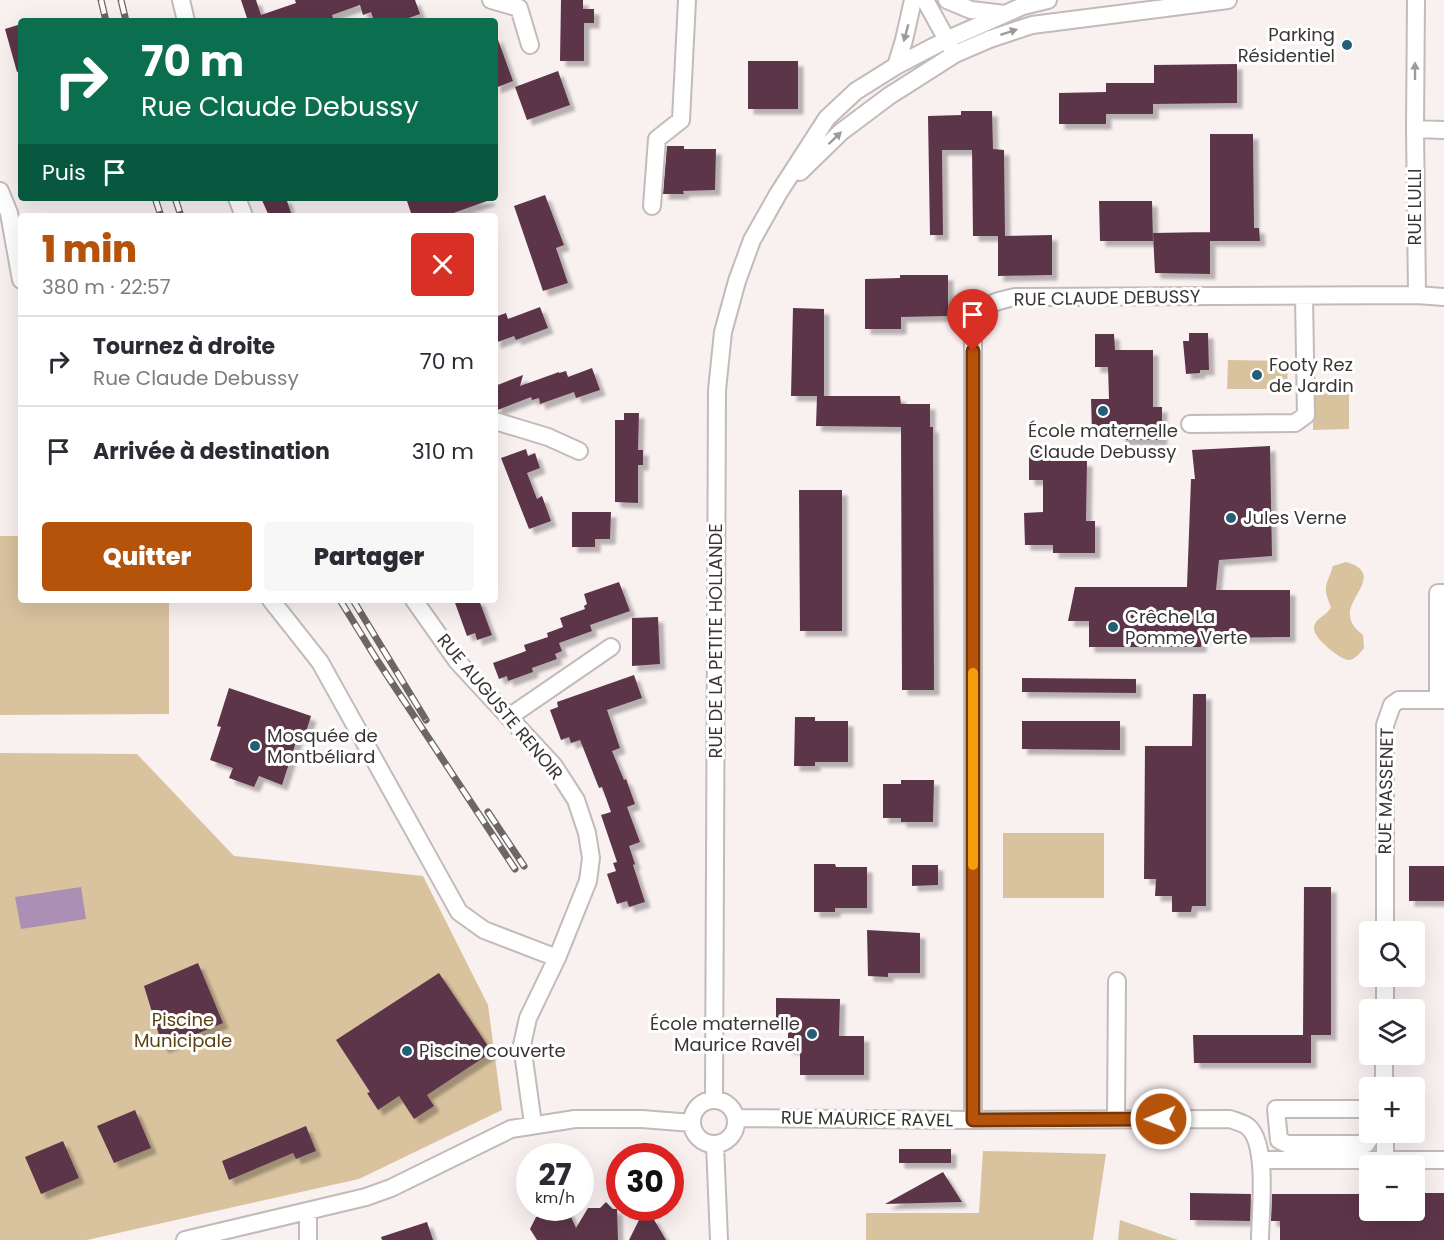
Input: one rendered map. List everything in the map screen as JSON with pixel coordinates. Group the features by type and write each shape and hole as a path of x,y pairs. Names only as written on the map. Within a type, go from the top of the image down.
{"street":[{"path":"181,0 185,18"},
{"path":"491,0 519,8 530,45"},
{"path":"652,206 657,139 681,120 687,0"},
{"path":"896,66 913,0"},
{"path":"925,0 951,47"},
{"path":"947,0 971,10 1006,14"},
{"name":"RUE DE LA PETITE HOLLANDE","path":"778,194 841,132 951,47 1006,14 1023,6 1048,0"},
{"name":"RUE DE LA PETITE HOLLANDE","path":"714,1100 717,390 723,332 736,281 752,240 826,118 856,91 896,66 951,47 990,39 1032,25 1228,0"},
{"name":"RUE LULLI","path":"1416,0 1417,295"},
{"path":"1415,129 1444,130"},
{"path":"0,191 9,213 18,263"},
{"path":"1417,295 1444,297"},
{"name":"RUE CLAUDE DEBUSSY","path":"973,1120 973,331 981,312 992,302 1015,297 1417,295"},
{"path":"1190,424 1295,423 1306,415 1304,297"},
{"path":"498,422 548,437 579,451"},
{"path":"1441,700 1441,620 1438,593 1444,593"},
{"path":"273,603 320,662 459,912 484,930 557,958"},
{"name":"RUE AUGUSTE RENOIR","path":"416,603 457,662 554,766 576,800 587,833 591,858 588,881 557,958 528,1018 522,1045 533,1124"},
{"path":"509,717 611,647"},
{"name":"RUE MASSENET","path":"1384,921 1385,725 1392,705 1400,700 1441,700"},
{"path":"1116,981 1116,1119"},
{"path":"714,1100 720,1100 731,1107 736,1118 734,1133 722,1143 715,1144 697,1136 692,1123 696,1109 701,1104 714,1100"},
{"path":"1359,1109 1276,1109 1277,1132 1280,1140 1287,1144 1367,1143"},
{"name":"RUE MAURICE RAVEL","path":"736,1118 1230,1119 1248,1126 1257,1139 1261,1160 1260,1240"},
{"path":"185,1240 366,1197 392,1188 511,1130 533,1124 575,1119 642,1119 692,1123"},
{"path":"715,1144 719,1240"},
{"path":"1261,1160 1359,1160"},
{"path":"1425,1160 1444,1160"},
{"path":"308,1211 308,1240"}],"green space":[{"name":"Footy Rez de Jardin","path":"1228,360 1288,361 1287,389 1227,389"},
{"path":"1313,388 1349,388 1349,429 1313,430"},
{"path":"0,536 18,536 18,603 169,603 169,714 0,715"},
{"path":"1346,562 1363,572 1364,579 1350,616 1353,625 1363,635 1364,648 1356,657 1349,660 1328,648 1318,638 1314,629 1316,622 1331,607 1326,587 1333,566"},
{"name":"Piscine Municipale","path":"0,753 137,754 234,856 423,876 488,1005 502,1110 359,1179 87,1240 0,1240"},
{"path":"1003,833 1104,833 1104,898 1003,898"},
{"path":"983,1151 1106,1154 1093,1240 866,1240 866,1213 979,1213"},
{"path":"1120,1220 1178,1240 1118,1240"}],"shaded area":[{"path":"81,887 86,919 21,929 15,897"}],"building":[{"path":"241,0 256,0 261,15 296,3 295,0 415,0 420,14 409,18 373,18 371,12 363,15 360,5 332,15 333,18 247,18"},
{"path":"561,0 583,0 583,9 594,9 594,23 584,23 584,61 560,61"},
{"path":"18,25 18,72 17,72 5,29"},
{"path":"498,40 513,81 498,87"},
{"path":"748,61 798,61 798,109 748,109"},
{"path":"1237,64 1237,103 1153,104 1153,114 1106,114 1106,124 1059,124 1059,93 1106,92 1106,83 1154,83 1154,65"},
{"path":"558,71 570,105 527,120 515,87"},
{"path":"961,111 992,111 993,149 1004,150 1005,236 1052,235 1052,275 998,276 998,236 973,236 972,150 942,150 943,235 930,235 928,116 961,115"},
{"path":"1210,134 1253,134 1254,228 1259,228 1260,241 1210,241"},
{"path":"667,146 684,146 684,149 716,149 715,190 663,194"},
{"path":"545,195 564,245 556,248 568,283 543,291 514,206"},
{"path":"262,201 287,201 291,213 268,213"},
{"path":"407,201 487,201 453,213 411,213"},
{"path":"1099,201 1152,201 1153,241 1100,241"},
{"path":"1210,232 1210,274 1155,273 1153,233"},
{"path":"900,275 948,275 948,316 901,317 901,329 865,329 865,279 900,278"},
{"path":"540,307 548,328 516,340 514,336 498,342 498,316 506,313 508,319"},
{"path":"793,308 824,309 824,396 900,396 901,404 930,404 930,427 933,427 934,690 902,690 901,427 816,426 817,396 791,396"},
{"path":"1189,333 1208,333 1209,370 1186,374 1183,341 1189,341"},
{"path":"1095,334 1114,334 1115,350 1153,350 1153,407 1162,407 1162,440 1121,440 1120,431 1092,432 1091,399 1109,399 1108,367 1095,367"},
{"path":"592,368 600,390 576,398 574,392 540,404 539,398 532,400 531,397 498,410 498,385 523,375 520,386 559,372 566,371 568,377"},
{"path":"624,413 639,413 638,450 643,450 643,465 638,465 638,503 615,502 615,420 624,420"},
{"name":"Jules Verne","path":"1270,446 1272,556 1219,560 1216,590 1290,590 1290,637 1201,638 1201,647 1089,647 1089,621 1068,621 1075,587 1187,587 1191,479 1195,479 1192,450"},
{"path":"1029,447 1048,447 1048,461 1087,461 1086,521 1095,521 1095,553 1053,553 1053,545 1025,545 1024,513 1043,512 1043,480 1029,480"},
{"path":"526,449 528,456 535,453 540,468 527,473 537,499 542,496 551,521 529,529 501,458"},
{"path":"799,490 842,490 842,631 800,631"},
{"path":"572,512 611,512 610,539 595,539 595,547 572,547"},
{"path":"619,582 630,611 590,625 592,631 559,643 562,651 555,654 557,659 532,668 533,672 508,681 507,676 499,679 493,663 526,651 524,645 548,637 547,633 563,627 560,618 585,609 584,606 587,604 584,594"},
{"path":"455,603 480,603 492,635 477,640 475,633 467,636"},
{"path":"658,617 660,664 632,666 632,618"},
{"path":"634,675 642,698 607,710 620,748 612,751 635,804 627,807 640,842 629,846 645,902 629,907 627,901 617,904 607,874 616,871 613,863 617,862 601,815 611,812 602,787 599,788 580,740 571,743 569,737 561,740 550,710 558,707 557,702"},
{"path":"1022,678 1136,679 1136,693 1022,692"},
{"name":"Mosquée de Montbéliard","path":"229,688 311,716 306,732 300,730 282,785 259,776 254,787 229,778 233,768 210,760 221,727 217,726"},
{"path":"1193,694 1206,694 1206,906 1192,906 1191,912 1172,912 1172,896 1155,896 1156,879 1144,879 1145,746 1192,746"},
{"path":"795,717 815,717 815,721 848,721 848,762 815,762 815,766 794,766"},
{"path":"1022,721 1120,721 1120,750 1022,749"},
{"path":"901,780 934,780 933,822 901,822 901,818 883,818 883,784 901,784"},
{"path":"814,864 867,867 867,908 835,908 835,912 814,912"},
{"path":"912,865 938,865 938,885 912,886"},
{"path":"1409,866 1444,866 1444,901 1409,901"},
{"path":"1304,887 1331,887 1331,1035 1303,1035"},
{"path":"867,930 920,933 920,973 888,973 888,977 868,976"},
{"path":"198,963 223,1023 163,1048 144,986"},
{"name":"Piscine couverte","path":"439,973 492,1052 427,1095 434,1106 414,1119 399,1096 378,1110 367,1093 370,1092 336,1040"},
{"path":"776,998 840,999 839,1036 864,1036 864,1075 800,1075 800,1049 788,1049 788,1024 776,1023"},
{"path":"1193,1035 1311,1035 1311,1063 1194,1063"},
{"path":"135,1110 151,1148 114,1163 97,1126"},
{"path":"306,1126 316,1151 296,1159 293,1153 229,1180 222,1161"},
{"path":"63,1141 79,1178 41,1194 25,1157"},
{"path":"899,1149 951,1149 951,1163 899,1163"},
{"path":"943,1172 962,1202 885,1204"},
{"path":"1190,1193 1251,1194 1250,1221 1190,1220"},
{"path":"1425,1193 1444,1193 1444,1240 1280,1240 1280,1221 1271,1221 1272,1194 1359,1194 1359,1221 1425,1221"},
{"path":"606,1202 606,1221 617,1221 618,1240 537,1240 530,1229 534,1221 573,1221 576,1228 580,1221 594,1221 594,1208 600,1208"},
{"path":"638,1221 655,1221 666,1240 629,1240"},
{"path":"427,1222 433,1240 382,1240 381,1237"}],"railway":[{"path":"101,0 105,18"},
{"path":"121,0 125,18"},
{"path":"156,201 160,213"},
{"path":"176,201 180,213"},
{"path":"342,603 515,869"},
{"path":"355,603 426,720"},
{"path":"488,812 524,866"}],"slow traffic":[{"path":"973,673 973,865"}],"place":[{"name":"Parking Résidentiel","path":"1347,45"},
{"name":"Footy Rez de Jardin","path":"1257,375"},
{"name":"École maternelle Claude Debussy","path":"1103,411"},
{"name":"Jules Verne","path":"1231,518"},
{"name":"Crêche La Pomme Verte","path":"1113,627"},
{"name":"Mosquée de Montbéliard","path":"255,746"},
{"name":"École maternelle Maurice Ravel","path":"812,1034"},
{"name":"Piscine couverte","path":"407,1051"}],"route":[{"path":"973,351 973,1120 1161,1119"}]}
